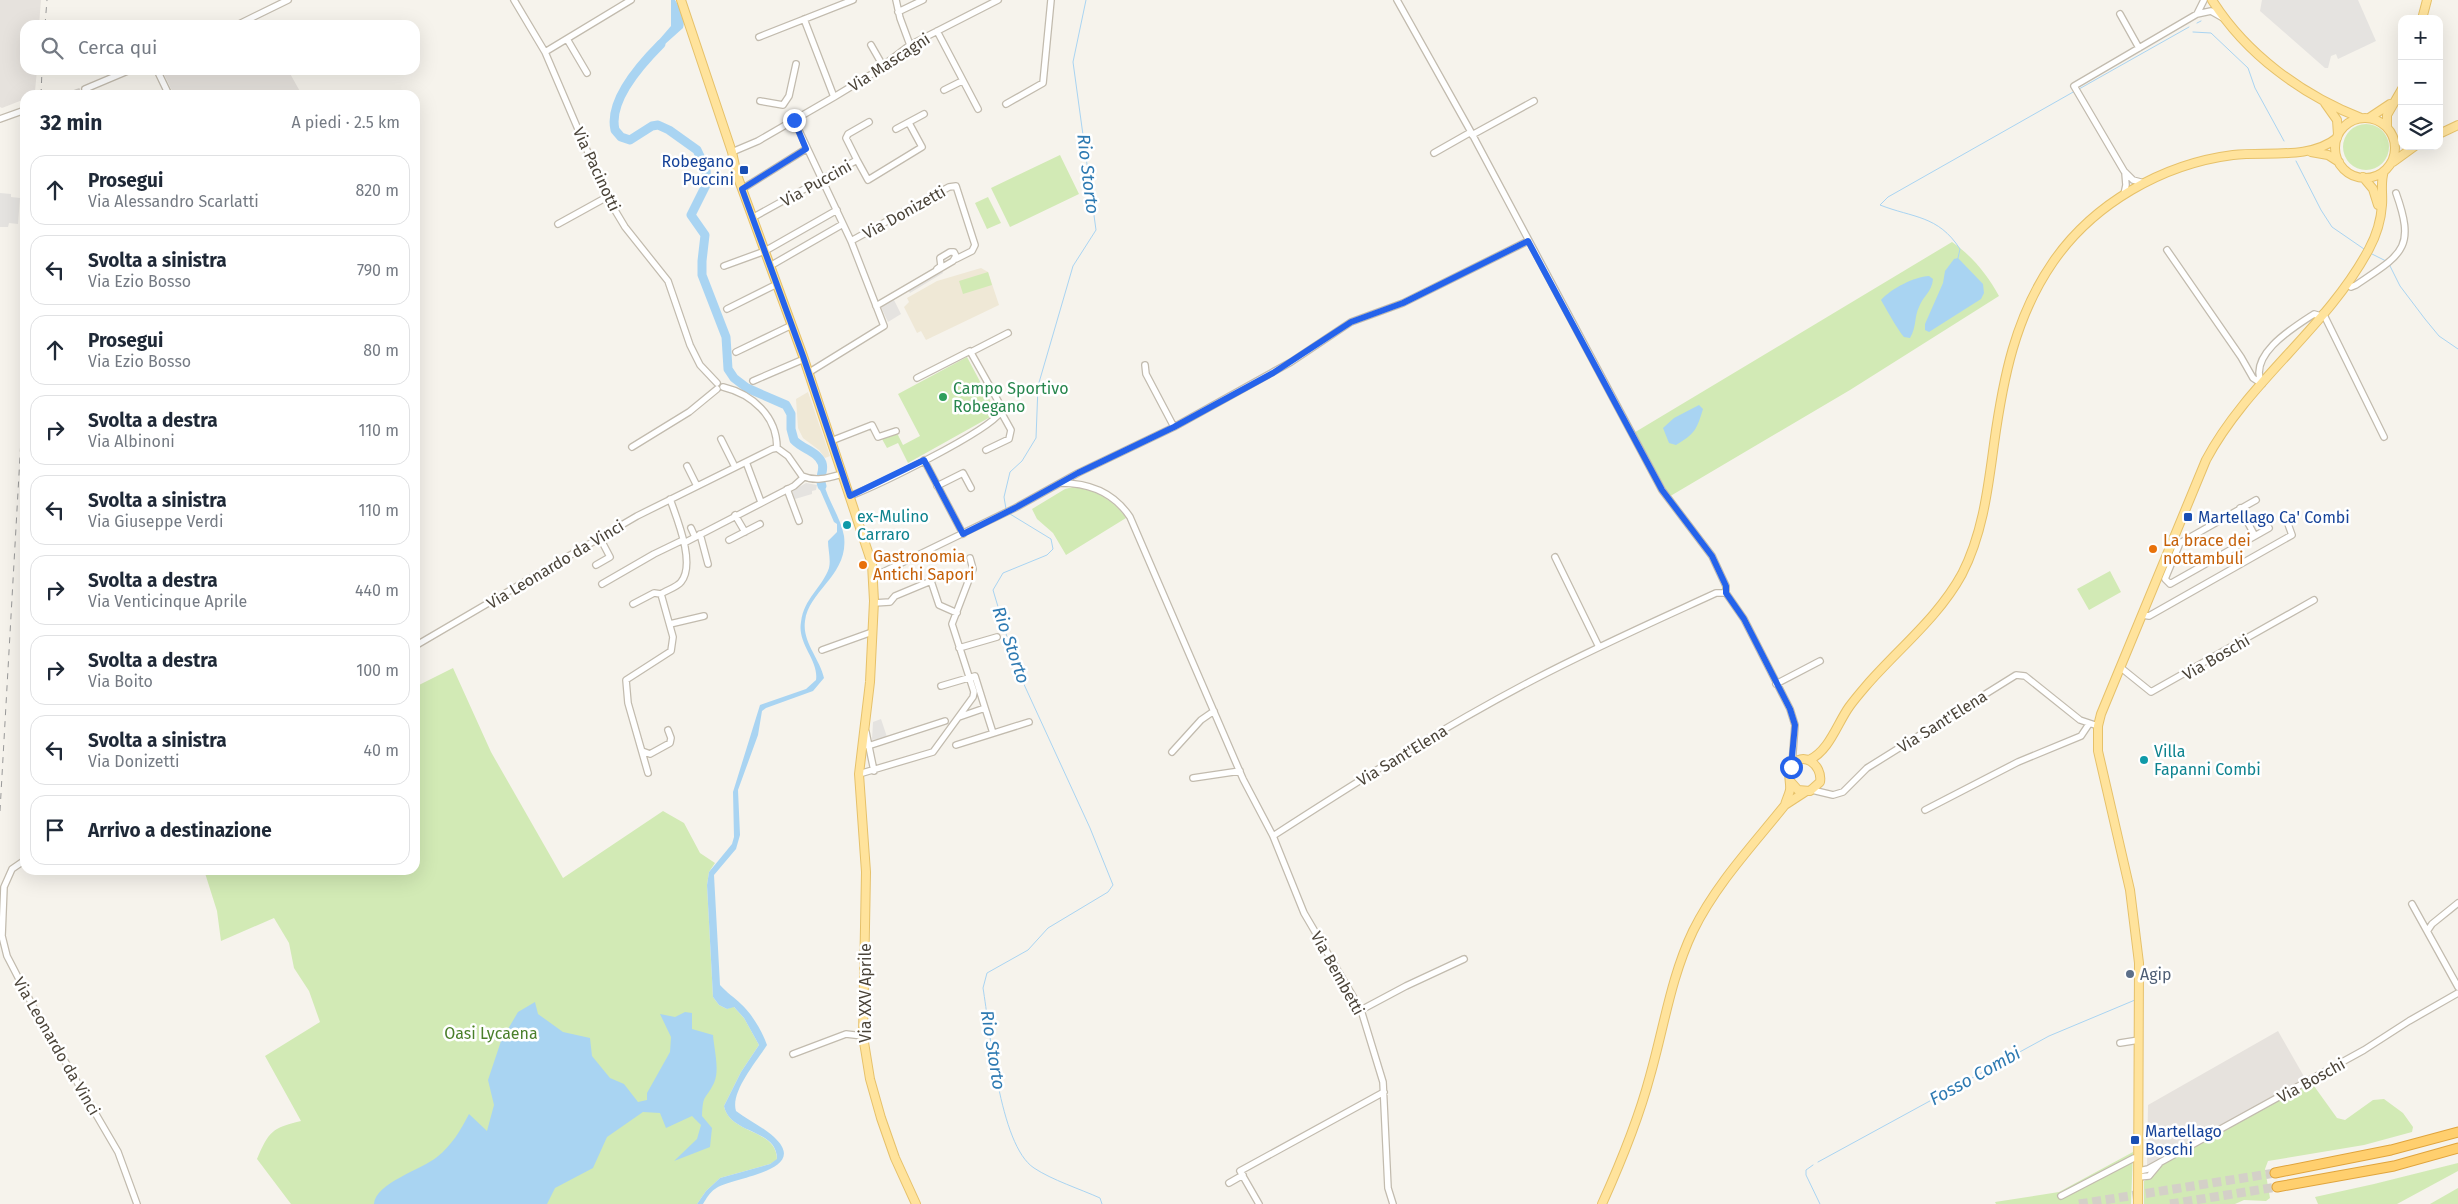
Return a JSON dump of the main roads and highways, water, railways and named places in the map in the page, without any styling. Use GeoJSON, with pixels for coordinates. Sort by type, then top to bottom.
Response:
{"type":"FeatureCollection","features":[{"type":"Feature","properties":{"kind":"highway"},"geometry":{"type":"LineString","coordinates":[[2275,1173],[2391,1150],[2458,1132]]}},
{"type":"Feature","properties":{"kind":"highway"},"geometry":{"type":"LineString","coordinates":[[2277,1187],[2386,1167],[2458,1148]]}},
{"type":"Feature","properties":{"kind":"main road","name":"Via XXV Aprile"},"geometry":{"type":"LineString","coordinates":[[682,0],[732,152],[742,189],[804,359],[869,551],[874,574],[870,682],[859,774],[866,856],[863,1036],[870,1079],[881,1118],[895,1158],[916,1204]]}},
{"type":"Feature","properties":{"kind":"main road"},"geometry":{"type":"LineString","coordinates":[[2212,0],[2227,20],[2271,65],[2324,102],[2365,118],[2379,121],[2387,127],[2393,136],[2395,150],[2391,163]]}},
{"type":"Feature","properties":{"kind":"main road"},"geometry":{"type":"LineString","coordinates":[[2423,15],[2427,0]]}},
{"type":"Feature","properties":{"kind":"main road"},"geometry":{"type":"LineString","coordinates":[[2387,127],[2387,115],[2398,95]]}},
{"type":"Feature","properties":{"kind":"main road"},"geometry":{"type":"LineString","coordinates":[[2306,151],[2327,145],[2338,136],[2344,127],[2365,118],[2394,101]]}},
{"type":"Feature","properties":{"kind":"main road"},"geometry":{"type":"LineString","coordinates":[[2324,102],[2338,120],[2336,149],[2339,162]]}},
{"type":"Feature","properties":{"kind":"main road"},"geometry":{"type":"LineString","coordinates":[[2443,132],[2458,126]]}},
{"type":"Feature","properties":{"kind":"main road"},"geometry":{"type":"LineString","coordinates":[[2393,136],[2398,138]]}},
{"type":"Feature","properties":{"kind":"main road"},"geometry":{"type":"LineString","coordinates":[[1602,1204],[1630,1141],[1641,1109],[1679,965],[1694,930],[1716,892],[1784,805],[1789,793],[1789,772],[1792,765],[1817,755],[1828,742],[1848,708],[1875,676],[1923,627],[1962,574],[1985,510],[2004,381],[2024,314],[2036,288],[2068,244],[2094,217],[2124,194],[2171,171],[2211,159],[2241,154],[2306,151],[2328,155],[2349,172],[2362,177],[2377,175],[2384,171],[2391,163],[2409,150]]}},
{"type":"Feature","properties":{"kind":"main road"},"geometry":{"type":"LineString","coordinates":[[2138,1204],[2139,963],[2136,922],[2099,754],[2098,726],[2120,667],[2176,542],[2214,446],[2232,419],[2347,284],[2370,248],[2380,216],[2381,183],[2384,171]]}},
{"type":"Feature","properties":{"kind":"main road"},"geometry":{"type":"LineString","coordinates":[[2362,177],[2374,192],[2380,216]]}},
{"type":"Feature","properties":{"kind":"main road"},"geometry":{"type":"LineString","coordinates":[[1784,805],[1820,782],[1819,769],[1828,742]]}},
{"type":"Feature","properties":{"kind":"main road"},"geometry":{"type":"LineString","coordinates":[[1806,760],[1819,769]]}},
{"type":"Feature","properties":{"kind":"main road"},"geometry":{"type":"LineString","coordinates":[[1790,781],[1796,789],[1808,791]]}},
{"type":"Feature","properties":{"kind":"water"},"geometry":{"type":"Polygon","coordinates":[[[671,0],[675,0],[681,10],[684,21],[683,28],[655,53],[652,48],[671,26],[671,0]]]}},
{"type":"Feature","properties":{"kind":"water"},"geometry":{"type":"Polygon","coordinates":[[[1958,258],[1983,284],[1984,293],[1981,299],[1929,332],[1925,330],[1925,324],[1943,283],[1945,271],[1954,259],[1958,258]]]}},
{"type":"Feature","properties":{"kind":"water"},"geometry":{"type":"Polygon","coordinates":[[[1929,276],[1933,279],[1932,283],[1917,311],[1912,334],[1910,338],[1904,337],[1881,300],[1891,291],[1904,284],[1917,278],[1929,276]]]}},
{"type":"Feature","properties":{"kind":"water"},"geometry":{"type":"Polygon","coordinates":[[[1699,405],[1703,409],[1694,430],[1687,438],[1676,445],[1669,443],[1663,428],[1674,418],[1699,405]]]}},
{"type":"Feature","properties":{"kind":"water"},"geometry":{"type":"Polygon","coordinates":[[[823,481],[844,536],[844,550],[841,561],[835,572],[813,600],[805,621],[806,636],[824,678],[813,691],[762,711],[758,735],[738,790],[740,835],[736,849],[714,875],[720,985],[749,1013],[767,1045],[741,1086],[735,1103],[736,1111],[774,1137],[783,1149],[783,1158],[776,1166],[764,1172],[715,1189],[703,1204],[697,1204],[706,1191],[720,1178],[770,1164],[777,1159],[775,1149],[770,1142],[735,1122],[728,1115],[724,1106],[741,1072],[759,1045],[744,1018],[734,1007],[727,1009],[719,1005],[713,997],[707,885],[709,872],[732,844],[734,837],[733,792],[760,705],[806,689],[816,680],[814,666],[802,638],[801,622],[809,600],[829,568],[828,541],[837,532],[837,524],[834,522],[817,483],[823,481]]]}},
{"type":"Feature","properties":{"kind":"water"},"geometry":{"type":"Polygon","coordinates":[[[535,1002],[538,1014],[563,1032],[590,1038],[592,1056],[610,1078],[624,1084],[638,1102],[647,1100],[647,1093],[670,1052],[671,1037],[660,1014],[675,1017],[685,1012],[692,1013],[692,1029],[713,1035],[717,1072],[714,1083],[704,1100],[702,1109],[702,1116],[712,1128],[710,1147],[674,1161],[697,1139],[701,1125],[692,1116],[666,1128],[660,1113],[643,1112],[607,1137],[593,1168],[555,1188],[547,1204],[374,1204],[376,1196],[382,1189],[430,1162],[447,1148],[469,1114],[487,1131],[494,1105],[488,1080],[501,1041],[518,1012],[535,1002]]]}},
{"type":"Feature","properties":{"kind":"waterway","name":"Rio Storto"},"geometry":{"type":"LineString","coordinates":[[1006,509],[1004,497],[1010,472],[1022,461],[1036,438],[1038,386],[1073,266],[1096,230],[1073,62],[1086,0]]}},
{"type":"Feature","properties":{"kind":"waterway"},"geometry":{"type":"LineString","coordinates":[[2197,23],[2201,21]]}},
{"type":"Feature","properties":{"kind":"waterway"},"geometry":{"type":"LineString","coordinates":[[2079,89],[2189,27]]}},
{"type":"Feature","properties":{"kind":"waterway"},"geometry":{"type":"LineString","coordinates":[[2193,32],[2211,33],[2248,68],[2255,88],[2284,141]]}},
{"type":"Feature","properties":{"kind":"waterway"},"geometry":{"type":"LineString","coordinates":[[661,44],[636,72],[621,95],[614,118],[615,130],[621,137],[630,140],[652,126],[658,125],[669,130],[697,150],[706,169],[707,183],[691,215],[705,235],[702,275],[726,337],[728,369],[734,378],[747,388],[786,405],[791,414],[791,429],[794,440],[817,456],[822,463],[822,486]]}},
{"type":"Feature","properties":{"kind":"waterway"},"geometry":{"type":"LineString","coordinates":[[1958,258],[1960,249],[1943,230],[1924,219],[1880,205],[1888,197],[2075,91]]}},
{"type":"Feature","properties":{"kind":"waterway"},"geometry":{"type":"LineString","coordinates":[[2296,161],[2321,210],[2332,227],[2364,249]]}},
{"type":"Feature","properties":{"kind":"waterway"},"geometry":{"type":"LineString","coordinates":[[2370,253],[2386,261]]}},
{"type":"Feature","properties":{"kind":"waterway"},"geometry":{"type":"LineString","coordinates":[[2389,264],[2400,286],[2425,319],[2439,336],[2458,349]]}},
{"type":"Feature","properties":{"kind":"waterway","name":"Rio Storto"},"geometry":{"type":"LineString","coordinates":[[1010,514],[1051,539],[1053,549],[1047,555],[1003,573],[993,590],[1016,667],[1090,828],[1113,885],[1108,892],[1048,928],[1028,950],[987,973],[983,988],[993,1057],[1004,1112],[1012,1136],[1022,1155],[1034,1168],[1100,1198],[1102,1204]]}},
{"type":"Feature","properties":{"kind":"waterway","name":"Fosso Combi"},"geometry":{"type":"LineString","coordinates":[[1818,1162],[2049,1036],[2135,1000]]}},
{"type":"Feature","properties":{"kind":"waterway","name":"Fosso Combi"},"geometry":{"type":"LineString","coordinates":[[1813,1165],[1806,1170],[1806,1175],[1820,1204]]}},
{"type":"Feature","properties":{"kind":"tunnel"},"geometry":{"type":"LineString","coordinates":[[2079,1204],[2275,1173]]}},
{"type":"Feature","properties":{"kind":"tunnel"},"geometry":{"type":"LineString","coordinates":[[2170,1204],[2277,1187]]}},
{"type":"Feature","properties":{"kind":"railway"},"geometry":{"type":"LineString","coordinates":[[45,20],[47,0]]}},
{"type":"Feature","properties":{"kind":"railway"},"geometry":{"type":"LineString","coordinates":[[41,90],[42,75]]}},
{"type":"Feature","properties":{"kind":"railway"},"geometry":{"type":"LineString","coordinates":[[0,811],[20,457]]}},
{"type":"Feature","properties":{"kind":"place","name":"Robegano Puccini"},"geometry":{"type":"Point","coordinates":[744,170]}},
{"type":"Feature","properties":{"kind":"place","name":"Campo Sportivo Robegano"},"geometry":{"type":"Point","coordinates":[943,397]}},
{"type":"Feature","properties":{"kind":"place","name":"Martellago Ca' Combi"},"geometry":{"type":"Point","coordinates":[2188,517]}},
{"type":"Feature","properties":{"kind":"place","name":"ex-Mulino Carraro"},"geometry":{"type":"Point","coordinates":[847,525]}},
{"type":"Feature","properties":{"kind":"place","name":"La brace dei nottambuli"},"geometry":{"type":"Point","coordinates":[2153,549]}},
{"type":"Feature","properties":{"kind":"place","name":"Gastronomia Antichi Sapori"},"geometry":{"type":"Point","coordinates":[863,565]}},
{"type":"Feature","properties":{"kind":"place","name":"Villa Fapanni Combi"},"geometry":{"type":"Point","coordinates":[2144,760]}},
{"type":"Feature","properties":{"kind":"place","name":"Agip"},"geometry":{"type":"Point","coordinates":[2130,974]}},
{"type":"Feature","properties":{"kind":"place","name":"Martellago Boschi"},"geometry":{"type":"Point","coordinates":[2135,1140]}},
{"type":"Feature","properties":{"kind":"park label","name":"Oasi Lycaena"},"geometry":{"type":"Point","coordinates":[491,1033]}}]}
